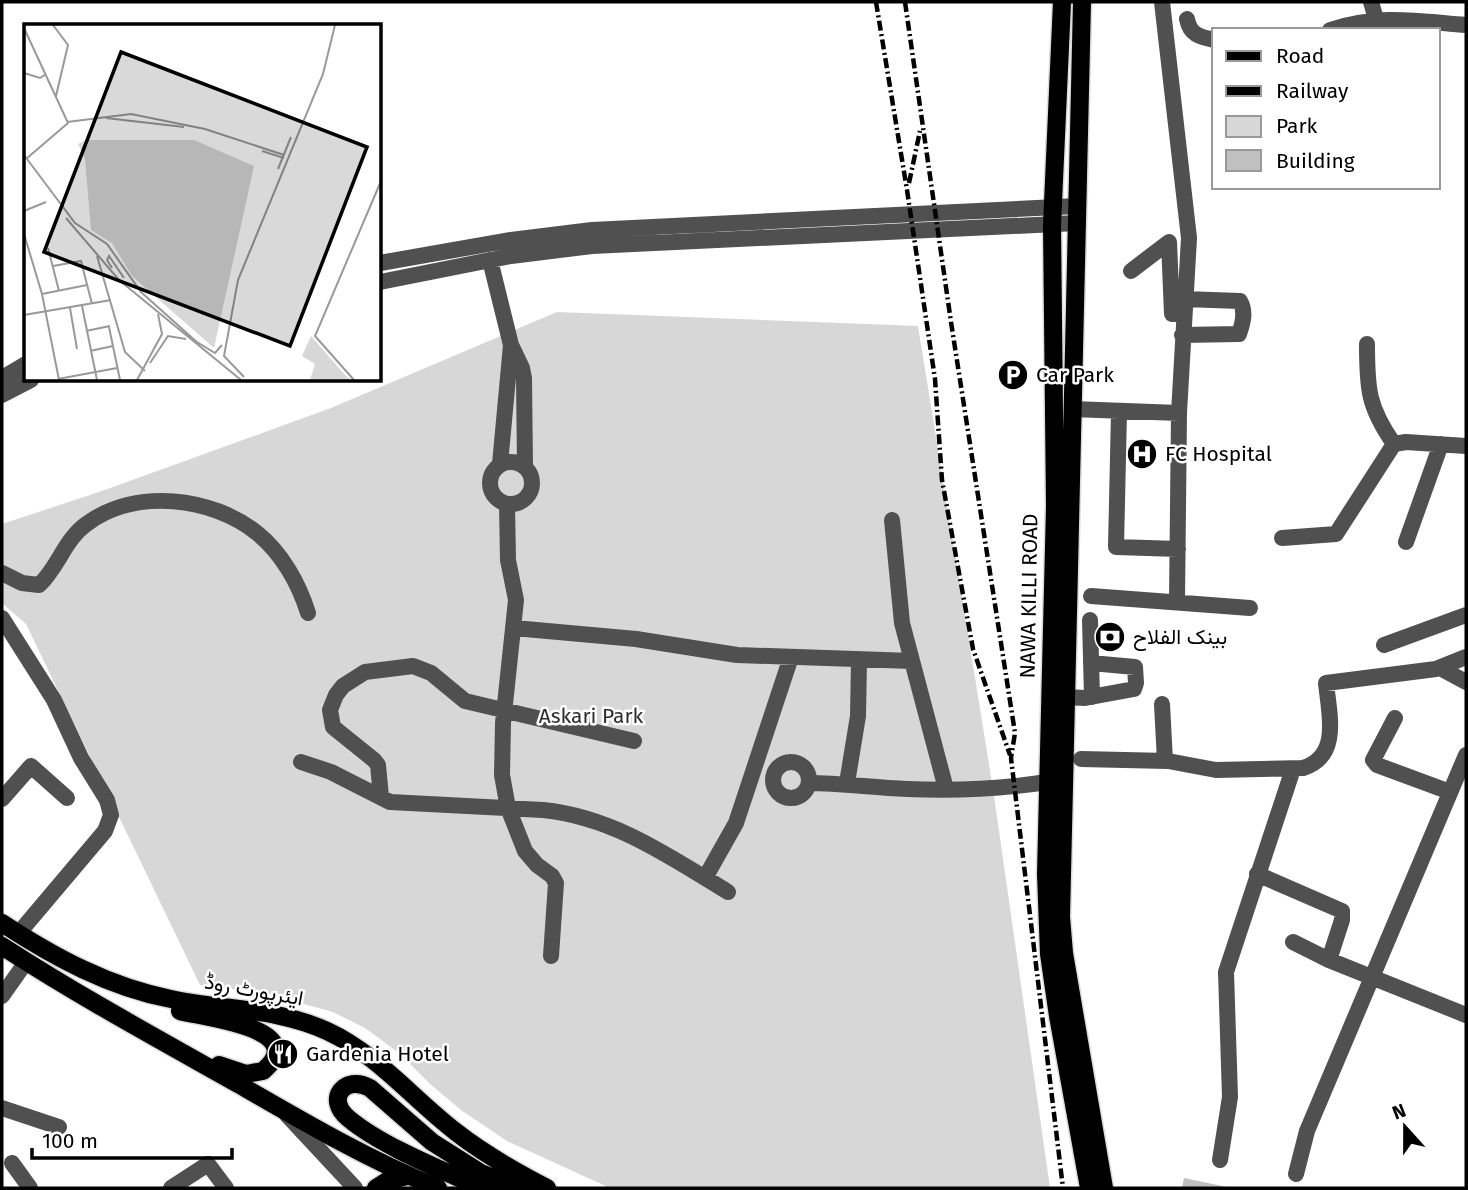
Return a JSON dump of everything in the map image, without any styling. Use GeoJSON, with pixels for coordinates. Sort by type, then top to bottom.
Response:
{"type":"FeatureCollection","features":[{"type":"Feature","properties":{"kind":"main road","name":"NAWA KILLI ROAD"},"geometry":{"type":"LineString","coordinates":[[1062,2],[1052,216],[1055,506],[1046,874],[1049,954],[1089,1188]]}},
{"type":"Feature","properties":{"kind":"main road","name":"NAWA KILLI ROAD"},"geometry":{"type":"LineString","coordinates":[[1082,2],[1065,696],[1062,934],[1104,1188]]}},
{"type":"Feature","properties":{"kind":"main road","name":"ایئرپورٹ روڈ"},"geometry":{"type":"LineString","coordinates":[[2,923],[36,946],[102,979],[171,999],[266,1012],[328,1031],[366,1054],[456,1132],[520,1174],[547,1188]]}},
{"type":"Feature","properties":{"kind":"main road"},"geometry":{"type":"LineString","coordinates":[[2,946],[88,1000],[183,1054],[407,1175],[438,1188]]}},
{"type":"Feature","properties":{"kind":"main road"},"geometry":{"type":"LineString","coordinates":[[147,993],[163,1006],[255,1029],[271,1039],[275,1052],[270,1065],[255,1073],[231,1070],[196,1055],[183,1054]]}},
{"type":"Feature","properties":{"kind":"main road"},"geometry":{"type":"LineString","coordinates":[[482,1188],[355,1124],[339,1107],[341,1091],[353,1083],[365,1084],[380,1094],[432,1142],[481,1173],[518,1188]]}},
{"type":"Feature","properties":{"kind":"main road"},"geometry":{"type":"LineString","coordinates":[[376,1188],[387,1181],[407,1175]]}},
{"type":"Feature","properties":{"kind":"street"},"geometry":{"type":"LineString","coordinates":[[1163,2],[1189,238],[1179,413],[1177,601]]}},
{"type":"Feature","properties":{"kind":"street"},"geometry":{"type":"LineString","coordinates":[[1371,2],[1376,19]]}},
{"type":"Feature","properties":{"kind":"street"},"geometry":{"type":"LineString","coordinates":[[1187,19],[1189,29],[1196,36],[1212,40]]}},
{"type":"Feature","properties":{"kind":"street"},"geometry":{"type":"LineString","coordinates":[[1338,28],[1376,19],[1466,25]]}},
{"type":"Feature","properties":{"kind":"street"},"geometry":{"type":"LineString","coordinates":[[382,282],[490,260],[592,246],[1077,214]]}},
{"type":"Feature","properties":{"kind":"street"},"geometry":{"type":"LineString","coordinates":[[382,263],[511,240],[592,230],[1052,216]]}},
{"type":"Feature","properties":{"kind":"street"},"geometry":{"type":"LineString","coordinates":[[1131,271],[1170,242],[1172,314],[1184,306],[1240,301],[1243,306],[1243,324],[1239,334],[1182,335]]}},
{"type":"Feature","properties":{"kind":"street"},"geometry":{"type":"LineString","coordinates":[[490,260],[511,345],[524,379],[525,467]]}},
{"type":"Feature","properties":{"kind":"street"},"geometry":{"type":"LineString","coordinates":[[1367,344],[1371,406],[1394,444]]}},
{"type":"Feature","properties":{"kind":"street"},"geometry":{"type":"LineString","coordinates":[[500,464],[511,345]]}},
{"type":"Feature","properties":{"kind":"street"},"geometry":{"type":"LineString","coordinates":[[2,377],[24,366]]}},
{"type":"Feature","properties":{"kind":"street"},"geometry":{"type":"LineString","coordinates":[[2,395],[27,382]]}},
{"type":"Feature","properties":{"kind":"street"},"geometry":{"type":"LineString","coordinates":[[1072,409],[1179,413]]}},
{"type":"Feature","properties":{"kind":"street"},"geometry":{"type":"LineString","coordinates":[[1119,412],[1116,547],[1178,549]]}},
{"type":"Feature","properties":{"kind":"street"},"geometry":{"type":"LineString","coordinates":[[1282,538],[1336,534],[1394,444],[1406,442],[1466,446]]}},
{"type":"Feature","properties":{"kind":"street"},"geometry":{"type":"LineString","coordinates":[[1406,542],[1441,444]]}},
{"type":"Feature","properties":{"kind":"street"},"geometry":{"type":"LineString","coordinates":[[510,461],[519,463],[532,477],[532,486],[521,502],[507,504],[494,497],[489,479],[500,464],[510,461]]}},
{"type":"Feature","properties":{"kind":"street"},"geometry":{"type":"LineString","coordinates":[[2,573],[22,583],[39,585],[87,523],[125,505],[172,499],[240,521],[260,535],[292,575],[308,613]]}},
{"type":"Feature","properties":{"kind":"street"},"geometry":{"type":"LineString","coordinates":[[507,504],[508,560],[516,600],[501,761],[508,808],[526,851],[556,883],[551,956]]}},
{"type":"Feature","properties":{"kind":"street"},"geometry":{"type":"LineString","coordinates":[[892,520],[897,590],[912,661],[946,789]]}},
{"type":"Feature","properties":{"kind":"street"},"geometry":{"type":"LineString","coordinates":[[1091,596],[1250,608]]}},
{"type":"Feature","properties":{"kind":"street"},"geometry":{"type":"LineString","coordinates":[[1384,645],[1466,615]]}},
{"type":"Feature","properties":{"kind":"street"},"geometry":{"type":"LineString","coordinates":[[2,618],[54,701],[81,758],[107,800],[111,815],[105,831],[18,934]]}},
{"type":"Feature","properties":{"kind":"street"},"geometry":{"type":"LineString","coordinates":[[1090,620],[1092,697]]}},
{"type":"Feature","properties":{"kind":"street"},"geometry":{"type":"LineString","coordinates":[[514,628],[636,639],[737,655],[912,661]]}},
{"type":"Feature","properties":{"kind":"street"},"geometry":{"type":"LineString","coordinates":[[705,877],[736,823],[791,657]]}},
{"type":"Feature","properties":{"kind":"street"},"geometry":{"type":"LineString","coordinates":[[1081,759],[1165,761],[1216,770],[1293,769],[1316,764],[1324,756],[1329,740],[1326,683],[1440,668],[1466,657]]}},
{"type":"Feature","properties":{"kind":"street"},"geometry":{"type":"LineString","coordinates":[[847,783],[858,716],[859,660]]}},
{"type":"Feature","properties":{"kind":"street"},"geometry":{"type":"LineString","coordinates":[[1065,696],[1092,697],[1134,689],[1135,667],[1091,663]]}},
{"type":"Feature","properties":{"kind":"street"},"geometry":{"type":"LineString","coordinates":[[381,797],[378,765],[338,733],[331,724],[330,710],[335,695],[343,686],[365,672],[413,666],[431,673],[465,701],[482,707],[505,709],[634,741]]}},
{"type":"Feature","properties":{"kind":"street"},"geometry":{"type":"LineString","coordinates":[[1440,668],[1466,682]]}},
{"type":"Feature","properties":{"kind":"street"},"geometry":{"type":"LineString","coordinates":[[1162,704],[1165,761]]}},
{"type":"Feature","properties":{"kind":"street"},"geometry":{"type":"LineString","coordinates":[[1395,718],[1373,760],[1377,765],[1450,792]]}},
{"type":"Feature","properties":{"kind":"street"},"geometry":{"type":"LineString","coordinates":[[1296,1174],[1307,1131],[1466,755]]}},
{"type":"Feature","properties":{"kind":"street"},"geometry":{"type":"LineString","coordinates":[[301,762],[331,772],[381,797],[400,803],[566,812],[599,822],[641,839],[728,892]]}},
{"type":"Feature","properties":{"kind":"street"},"geometry":{"type":"LineString","coordinates":[[2,799],[31,766],[67,798]]}},
{"type":"Feature","properties":{"kind":"street"},"geometry":{"type":"LineString","coordinates":[[1220,1160],[1230,1097],[1226,972],[1293,769]]}},
{"type":"Feature","properties":{"kind":"street"},"geometry":{"type":"LineString","coordinates":[[809,783],[847,783],[906,789],[993,789],[1047,782]]}},
{"type":"Feature","properties":{"kind":"street"},"geometry":{"type":"LineString","coordinates":[[1257,874],[1342,911],[1342,920],[1329,960]]}},
{"type":"Feature","properties":{"kind":"street"},"geometry":{"type":"LineString","coordinates":[[1293,942],[1329,960],[1466,1015]]}},
{"type":"Feature","properties":{"kind":"street"},"geometry":{"type":"LineString","coordinates":[[2,996],[26,962]]}},
{"type":"Feature","properties":{"kind":"street"},"geometry":{"type":"LineString","coordinates":[[2,1108],[59,1127]]}},
{"type":"Feature","properties":{"kind":"street"},"geometry":{"type":"LineString","coordinates":[[281,1108],[355,1188]]}},
{"type":"Feature","properties":{"kind":"street"},"geometry":{"type":"LineString","coordinates":[[12,1163],[30,1188]]}},
{"type":"Feature","properties":{"kind":"street"},"geometry":{"type":"LineString","coordinates":[[171,1188],[208,1164],[226,1188]]}},
{"type":"Feature","properties":{"kind":"green space","name":"Askari Park"},"geometry":{"type":"Polygon","coordinates":[[[557,312],[918,326],[993,789],[1050,1188],[610,1188],[507,1141],[461,1110],[399,1053],[365,1028],[333,1012],[264,993],[200,985],[26,624],[2,603],[2,524],[331,408],[557,312]]]}},
{"type":"Feature","properties":{"kind":"building"},"geometry":{"type":"Polygon","coordinates":[[[1184,1178],[1227,1187],[1227,1188],[1182,1188],[1184,1178]]]}},
{"type":"Feature","properties":{"kind":"railway"},"geometry":{"type":"LineString","coordinates":[[876,2],[935,379],[942,480],[973,649],[1010,755]]}},
{"type":"Feature","properties":{"kind":"railway"},"geometry":{"type":"LineString","coordinates":[[905,2],[951,322],[1015,733],[1011,758],[1063,1188]]}},
{"type":"Feature","properties":{"kind":"railway"},"geometry":{"type":"LineString","coordinates":[[909,183],[920,131]]}},
{"type":"Feature","properties":{"kind":"place","name":"Car Park"},"geometry":{"type":"Point","coordinates":[1013,375]}},
{"type":"Feature","properties":{"kind":"place","name":"FC Hospital"},"geometry":{"type":"Point","coordinates":[1142,454]}},
{"type":"Feature","properties":{"kind":"place","name":"بینک الفلاح"},"geometry":{"type":"Point","coordinates":[1110,637]}},
{"type":"Feature","properties":{"kind":"place","name":"Gardenia Hotel"},"geometry":{"type":"Point","coordinates":[283,1054]}}]}
